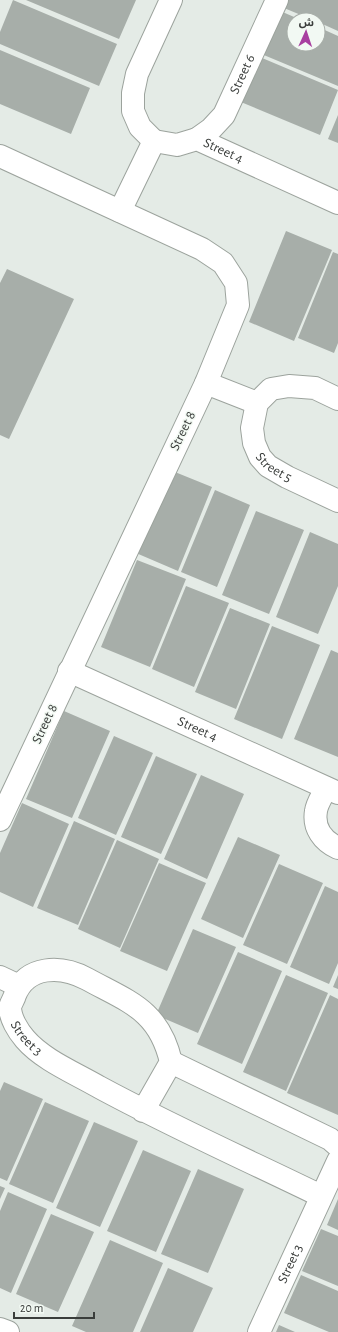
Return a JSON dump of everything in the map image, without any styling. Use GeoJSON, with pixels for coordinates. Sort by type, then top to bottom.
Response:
{"type":"FeatureCollection","features":[{"type":"Feature","properties":{"kind":"street"},"geometry":{"type":"LineString","coordinates":[[120,211],[154,141],[140,127],[133,111],[132,93],[137,74],[171,0]]}},
{"type":"Feature","properties":{"kind":"street","name":"Street 6"},"geometry":{"type":"LineString","coordinates":[[197,140],[211,129],[224,115],[276,0]]}},
{"type":"Feature","properties":{"kind":"street","name":"Street 4"},"geometry":{"type":"LineString","coordinates":[[154,141],[177,145],[197,140],[338,203]]}},
{"type":"Feature","properties":{"kind":"street","name":"Street 8"},"geometry":{"type":"LineString","coordinates":[[0,156],[202,249],[222,263],[236,283],[238,305],[206,383],[0,820]]}},
{"type":"Feature","properties":{"kind":"street"},"geometry":{"type":"LineString","coordinates":[[206,383],[257,403],[271,389],[289,386],[315,388],[338,399]]}},
{"type":"Feature","properties":{"kind":"street","name":"Street 5"},"geometry":{"type":"LineString","coordinates":[[257,403],[252,428],[254,443],[260,457],[268,466],[287,477],[338,501]]}},
{"type":"Feature","properties":{"kind":"street","name":"Street 4"},"geometry":{"type":"LineString","coordinates":[[69,671],[332,791],[316,811],[316,825],[322,837],[338,848]]}},
{"type":"Feature","properties":{"kind":"street","name":"Street 3"},"geometry":{"type":"LineString","coordinates":[[171,1062],[165,1040],[145,1012],[81,975],[59,969],[48,970],[37,973],[28,978],[9,981],[10,1006],[14,1022],[25,1039],[38,1051],[59,1065],[143,1111],[322,1196]]}},
{"type":"Feature","properties":{"kind":"street"},"geometry":{"type":"LineString","coordinates":[[143,1111],[171,1062],[330,1139],[338,1146]]}},
{"type":"Feature","properties":{"kind":"street","name":"Street 3"},"geometry":{"type":"LineString","coordinates":[[259,1332],[338,1161]]}},
{"type":"Feature","properties":{"kind":"street"},"geometry":{"type":"LineString","coordinates":[[0,1329],[8,1332]]}},
{"type":"Feature","properties":{"kind":"building"},"geometry":{"type":"Polygon","coordinates":[[[13,0],[117,44],[99,86],[0,44],[0,32],[13,0]]]}},
{"type":"Feature","properties":{"kind":"building"},"geometry":{"type":"Polygon","coordinates":[[[26,0],[136,0],[119,39],[26,0]]]}},
{"type":"Feature","properties":{"kind":"building"},"geometry":{"type":"Polygon","coordinates":[[[288,0],[338,0],[338,31],[326,26],[326,12],[294,12],[284,8],[288,0]]]}},
{"type":"Feature","properties":{"kind":"building"},"geometry":{"type":"Polygon","coordinates":[[[278,10],[286,13],[286,52],[326,52],[326,31],[338,36],[338,86],[259,53],[278,10]]]}},
{"type":"Feature","properties":{"kind":"building"},"geometry":{"type":"Polygon","coordinates":[[[0,50],[90,88],[71,134],[0,104],[0,50]]]}},
{"type":"Feature","properties":{"kind":"building"},"geometry":{"type":"Polygon","coordinates":[[[255,55],[338,90],[320,135],[236,100],[255,55]]]}},
{"type":"Feature","properties":{"kind":"building"},"geometry":{"type":"Polygon","coordinates":[[[338,115],[338,143],[328,139],[338,115]]]}},
{"type":"Feature","properties":{"kind":"building"},"geometry":{"type":"Polygon","coordinates":[[[286,231],[332,250],[294,341],[249,322],[286,231]]]}},
{"type":"Feature","properties":{"kind":"building"},"geometry":{"type":"Polygon","coordinates":[[[333,252],[338,254],[338,343],[334,353],[298,338],[333,252]]]}},
{"type":"Feature","properties":{"kind":"building"},"geometry":{"type":"Polygon","coordinates":[[[7,269],[74,299],[9,439],[0,435],[0,283],[7,269]]]}},
{"type":"Feature","properties":{"kind":"building"},"geometry":{"type":"Polygon","coordinates":[[[170,470],[212,487],[178,571],[136,553],[170,470]]]}},
{"type":"Feature","properties":{"kind":"building"},"geometry":{"type":"Polygon","coordinates":[[[215,490],[250,505],[217,587],[181,572],[215,490]]]}},
{"type":"Feature","properties":{"kind":"building"},"geometry":{"type":"Polygon","coordinates":[[[256,511],[304,530],[269,614],[222,595],[256,511]]]}},
{"type":"Feature","properties":{"kind":"building"},"geometry":{"type":"Polygon","coordinates":[[[310,532],[338,544],[338,586],[318,634],[276,617],[310,532]]]}},
{"type":"Feature","properties":{"kind":"building"},"geometry":{"type":"Polygon","coordinates":[[[137,560],[186,579],[150,667],[101,647],[137,560]]]}},
{"type":"Feature","properties":{"kind":"building"},"geometry":{"type":"Polygon","coordinates":[[[186,586],[229,603],[194,687],[152,669],[186,586]]]}},
{"type":"Feature","properties":{"kind":"building"},"geometry":{"type":"Polygon","coordinates":[[[230,608],[270,624],[236,709],[195,692],[230,608]]]}},
{"type":"Feature","properties":{"kind":"building"},"geometry":{"type":"Polygon","coordinates":[[[272,626],[320,645],[282,739],[234,719],[272,626]]]}},
{"type":"Feature","properties":{"kind":"building"},"geometry":{"type":"Polygon","coordinates":[[[331,650],[338,653],[338,757],[294,739],[331,650]]]}},
{"type":"Feature","properties":{"kind":"building"},"geometry":{"type":"Polygon","coordinates":[[[64,711],[110,731],[72,818],[26,799],[64,711]]]}},
{"type":"Feature","properties":{"kind":"building"},"geometry":{"type":"Polygon","coordinates":[[[114,736],[153,753],[116,835],[78,818],[114,736]]]}},
{"type":"Feature","properties":{"kind":"building"},"geometry":{"type":"Polygon","coordinates":[[[156,756],[197,774],[161,854],[121,837],[156,756]]]}},
{"type":"Feature","properties":{"kind":"building"},"geometry":{"type":"Polygon","coordinates":[[[201,775],[244,794],[207,879],[164,859],[201,775]]]}},
{"type":"Feature","properties":{"kind":"building"},"geometry":{"type":"Polygon","coordinates":[[[22,803],[69,824],[33,907],[0,892],[0,853],[22,803]]]}},
{"type":"Feature","properties":{"kind":"building"},"geometry":{"type":"Polygon","coordinates":[[[74,821],[115,839],[78,925],[37,908],[74,821]]]}},
{"type":"Feature","properties":{"kind":"building"},"geometry":{"type":"Polygon","coordinates":[[[238,837],[280,855],[243,938],[201,919],[238,837]]]}},
{"type":"Feature","properties":{"kind":"building"},"geometry":{"type":"Polygon","coordinates":[[[117,840],[159,859],[120,948],[78,929],[117,840]]]}},
{"type":"Feature","properties":{"kind":"building"},"geometry":{"type":"Polygon","coordinates":[[[159,863],[206,883],[167,971],[120,951],[159,863]]]}},
{"type":"Feature","properties":{"kind":"building"},"geometry":{"type":"Polygon","coordinates":[[[279,864],[323,883],[287,964],[243,945],[279,864]]]}},
{"type":"Feature","properties":{"kind":"building"},"geometry":{"type":"Polygon","coordinates":[[[325,886],[338,892],[338,963],[329,984],[290,967],[325,886]]]}},
{"type":"Feature","properties":{"kind":"building"},"geometry":{"type":"Polygon","coordinates":[[[193,929],[236,947],[198,1033],[156,1015],[193,929]]]}},
{"type":"Feature","properties":{"kind":"building"},"geometry":{"type":"Polygon","coordinates":[[[238,952],[282,971],[242,1064],[197,1044],[238,952]]]}},
{"type":"Feature","properties":{"kind":"building"},"geometry":{"type":"Polygon","coordinates":[[[286,975],[328,993],[286,1091],[243,1072],[286,975]]]}},
{"type":"Feature","properties":{"kind":"building"},"geometry":{"type":"Polygon","coordinates":[[[338,975],[338,989],[333,987],[338,975]]]}},
{"type":"Feature","properties":{"kind":"building"},"geometry":{"type":"Polygon","coordinates":[[[330,995],[338,999],[338,1115],[287,1093],[330,995]]]}},
{"type":"Feature","properties":{"kind":"building"},"geometry":{"type":"Polygon","coordinates":[[[4,1082],[43,1099],[7,1181],[0,1178],[0,1091],[4,1082]]]}},
{"type":"Feature","properties":{"kind":"building"},"geometry":{"type":"Polygon","coordinates":[[[45,1102],[89,1121],[53,1203],[9,1184],[45,1102]]]}},
{"type":"Feature","properties":{"kind":"building"},"geometry":{"type":"Polygon","coordinates":[[[94,1122],[138,1141],[100,1227],[56,1208],[94,1122]]]}},
{"type":"Feature","properties":{"kind":"building"},"geometry":{"type":"Polygon","coordinates":[[[143,1150],[191,1171],[156,1252],[107,1231],[143,1150]]]}},
{"type":"Feature","properties":{"kind":"building"},"geometry":{"type":"Polygon","coordinates":[[[198,1169],[244,1189],[208,1273],[161,1254],[198,1169]]]}},
{"type":"Feature","properties":{"kind":"building"},"geometry":{"type":"Polygon","coordinates":[[[0,1186],[5,1188],[0,1199],[0,1186]]]}},
{"type":"Feature","properties":{"kind":"building"},"geometry":{"type":"Polygon","coordinates":[[[8,1192],[47,1209],[11,1293],[0,1288],[0,1211],[8,1192]]]}},
{"type":"Feature","properties":{"kind":"building"},"geometry":{"type":"Polygon","coordinates":[[[338,1199],[338,1230],[327,1225],[338,1199]]]}},
{"type":"Feature","properties":{"kind":"building"},"geometry":{"type":"Polygon","coordinates":[[[51,1214],[94,1232],[58,1312],[16,1294],[51,1214]]]}},
{"type":"Feature","properties":{"kind":"building"},"geometry":{"type":"Polygon","coordinates":[[[321,1229],[338,1236],[338,1286],[302,1271],[321,1229]]]}},
{"type":"Feature","properties":{"kind":"building"},"geometry":{"type":"Polygon","coordinates":[[[110,1240],[163,1263],[133,1332],[86,1332],[72,1326],[110,1240]]]}},
{"type":"Feature","properties":{"kind":"building"},"geometry":{"type":"Polygon","coordinates":[[[168,1268],[213,1288],[193,1332],[140,1332],[168,1268]]]}},
{"type":"Feature","properties":{"kind":"building"},"geometry":{"type":"Polygon","coordinates":[[[301,1275],[338,1291],[338,1332],[329,1332],[284,1313],[301,1275]]]}},
{"type":"Feature","properties":{"kind":"building"},"geometry":{"type":"Polygon","coordinates":[[[279,1325],[295,1332],[276,1332],[279,1325]]]}}]}
